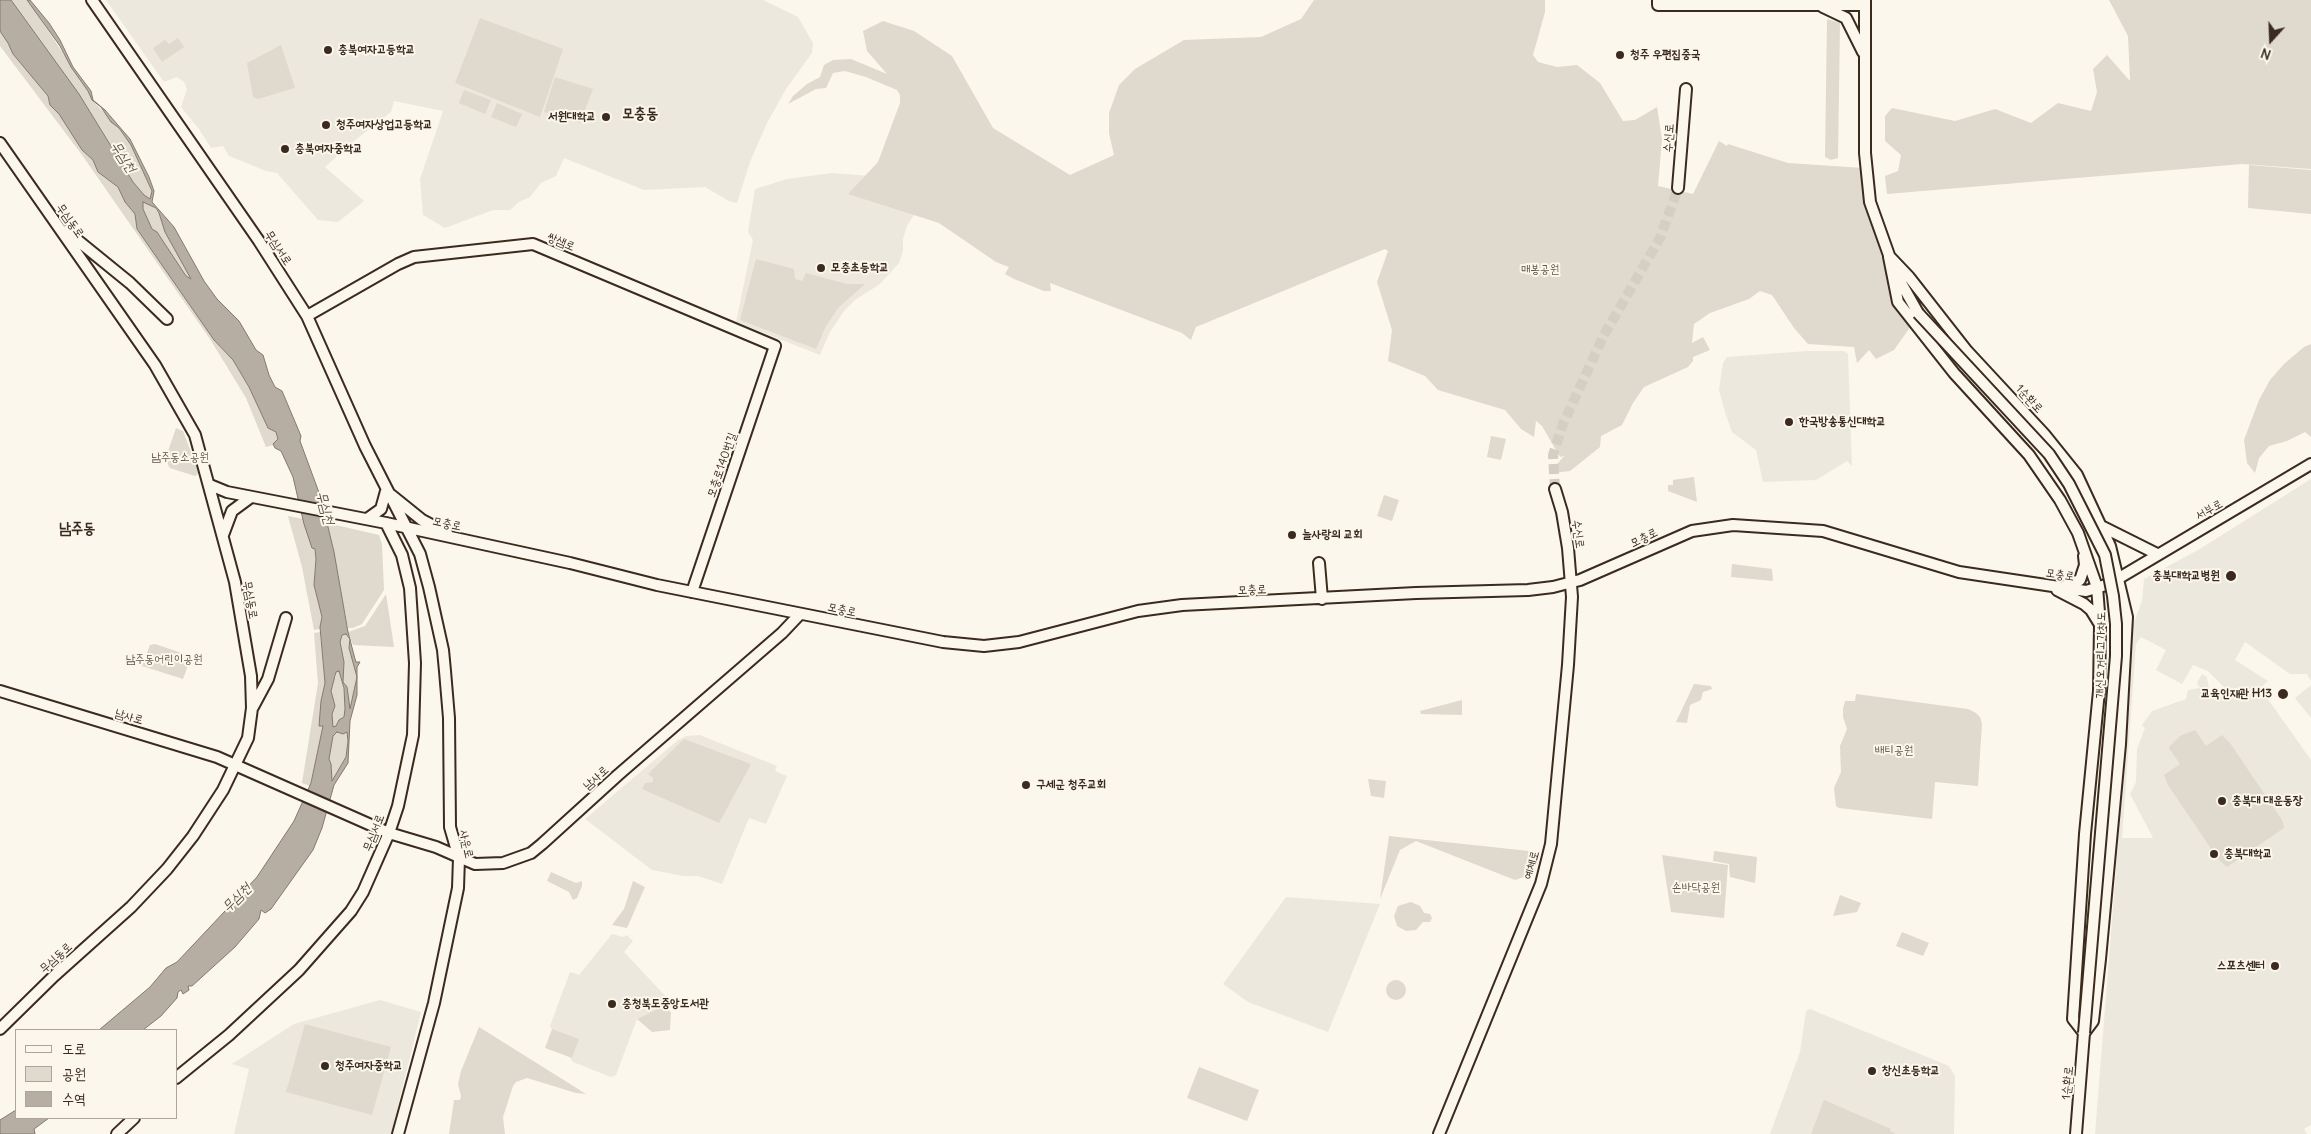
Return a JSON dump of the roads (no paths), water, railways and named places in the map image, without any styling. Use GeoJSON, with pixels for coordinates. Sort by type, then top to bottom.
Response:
{"type":"FeatureCollection","features":[{"type":"Feature","properties":{"kind":"street","name":"무심서로"},"geometry":{"type":"LineString","coordinates":[[92,0],[259,242],[307,316],[386,491],[408,529]]}},
{"type":"Feature","properties":{"kind":"street"},"geometry":{"type":"LineString","coordinates":[[1658,0],[1658,5],[1817,5],[1865,3]]}},
{"type":"Feature","properties":{"kind":"street"},"geometry":{"type":"LineString","coordinates":[[1817,5],[1830,0]]}},
{"type":"Feature","properties":{"kind":"street","name":"1순환로"},"geometry":{"type":"LineString","coordinates":[[1865,3],[1867,179],[1870,202],[1895,272],[1918,313]]}},
{"type":"Feature","properties":{"kind":"street"},"geometry":{"type":"LineString","coordinates":[[1817,5],[1846,18],[1865,55]]}},
{"type":"Feature","properties":{"kind":"street","name":"수신로"},"geometry":{"type":"LineString","coordinates":[[1678,188],[1686,89]]}},
{"type":"Feature","properties":{"kind":"street","name":"무심동로"},"geometry":{"type":"LineString","coordinates":[[0,143],[155,365],[182,409],[195,435],[235,582],[250,676],[252,708],[248,738],[223,790],[193,836],[167,869],[131,907],[54,976],[0,1029]]}},
{"type":"Feature","properties":{"kind":"street"},"geometry":{"type":"LineString","coordinates":[[55,222],[130,283],[166,319]]}},
{"type":"Feature","properties":{"kind":"street","name":"쌍샘로"},"geometry":{"type":"LineString","coordinates":[[307,316],[398,264],[414,257],[534,244],[775,346]]}},
{"type":"Feature","properties":{"kind":"street"},"geometry":{"type":"LineString","coordinates":[[1889,256],[1898,302],[1954,373],[2029,454],[2060,500],[2084,550],[2097,587],[2100,625],[2099,691],[2085,834],[2073,1019],[2084,1033]]}},
{"type":"Feature","properties":{"kind":"street","name":"1순환로"},"geometry":{"type":"LineString","coordinates":[[1889,256],[1909,277],[1968,351],[2044,434],[2078,475],[2110,546],[2127,617],[2120,744],[2093,1020],[2084,1033],[2076,1134]]}},
{"type":"Feature","properties":{"kind":"street","name":"개신오거리고가차도"},"geometry":{"type":"LineString","coordinates":[[1918,313],[2049,454],[2069,484],[2105,555],[2113,596],[2116,624],[2116,656],[2084,1033]]}},
{"type":"Feature","properties":{"kind":"street","name":"모충로140번길"},"geometry":{"type":"LineString","coordinates":[[692,592],[775,346]]}},
{"type":"Feature","properties":{"kind":"street","name":"서부로"},"geometry":{"type":"LineString","coordinates":[[2118,578],[2259,497],[2311,464]]}},
{"type":"Feature","properties":{"kind":"street","name":"모충로"},"geometry":{"type":"LineString","coordinates":[[210,485],[227,492],[384,522],[408,529],[692,592],[943,642],[984,646],[1027,640],[1138,611],[1163,607],[1416,593],[1528,590],[1570,584],[1692,531],[1733,525],[1823,531],[1959,572],[2042,585],[2086,591],[2118,578]]}},
{"type":"Feature","properties":{"kind":"street","name":"수신로"},"geometry":{"type":"LineString","coordinates":[[1555,489],[1562,512],[1568,548],[1570,584]]}},
{"type":"Feature","properties":{"kind":"street"},"geometry":{"type":"LineString","coordinates":[[367,519],[381,509],[386,491],[422,520],[461,540]]}},
{"type":"Feature","properties":{"kind":"street"},"geometry":{"type":"LineString","coordinates":[[223,535],[232,511],[251,497]]}},
{"type":"Feature","properties":{"kind":"street","name":"무심서로"},"geometry":{"type":"LineString","coordinates":[[178,1076],[229,1034],[299,970],[351,911],[363,892],[389,833],[398,806],[413,734],[415,662],[410,588],[402,554],[384,522]]}},
{"type":"Feature","properties":{"kind":"street"},"geometry":{"type":"LineString","coordinates":[[2102,526],[2157,554]]}},
{"type":"Feature","properties":{"kind":"street","name":"사운로"},"geometry":{"type":"LineString","coordinates":[[398,1134],[434,1003],[448,941],[458,888],[459,858],[450,827],[449,718],[443,650],[420,554],[408,529]]}},
{"type":"Feature","properties":{"kind":"street"},"geometry":{"type":"LineString","coordinates":[[2061,587],[2080,580],[2085,565],[2084,550]]}},
{"type":"Feature","properties":{"kind":"street"},"geometry":{"type":"LineString","coordinates":[[1319,563],[1322,599]]}},
{"type":"Feature","properties":{"kind":"street","name":"예체로"},"geometry":{"type":"LineString","coordinates":[[1439,1134],[1540,884],[1551,844],[1568,665],[1572,596],[1570,584]]}},
{"type":"Feature","properties":{"kind":"street"},"geometry":{"type":"LineString","coordinates":[[2042,585],[2084,604],[2092,610],[2100,625]]}},
{"type":"Feature","properties":{"kind":"street","name":"남사로"},"geometry":{"type":"LineString","coordinates":[[0,691],[208,754],[235,764],[389,833],[436,846],[475,864],[503,863],[531,853],[782,633],[800,614]]}},
{"type":"Feature","properties":{"kind":"street"},"geometry":{"type":"LineString","coordinates":[[252,708],[268,679],[286,618]]}},
{"type":"Feature","properties":{"kind":"street"},"geometry":{"type":"LineString","coordinates":[[118,1134],[133,1119]]}},
{"type":"Feature","properties":{"kind":"water"},"geometry":{"type":"Polygon","coordinates":[[[0,0],[11,0],[79,94],[133,182],[150,199],[152,191],[131,145],[101,107],[92,100],[60,46],[27,0],[30,0],[60,40],[73,67],[91,91],[93,100],[105,110],[130,139],[154,191],[152,202],[174,227],[204,281],[217,299],[239,321],[256,350],[263,355],[269,375],[275,387],[282,391],[301,436],[300,441],[321,498],[334,552],[350,639],[346,634],[342,635],[340,642],[344,662],[343,682],[347,687],[350,709],[357,677],[357,695],[350,721],[348,763],[334,785],[322,828],[313,850],[271,909],[265,913],[261,910],[259,919],[235,947],[192,986],[188,986],[189,990],[183,994],[181,990],[178,992],[177,998],[161,1016],[144,1029],[100,1029],[150,987],[166,968],[177,962],[257,877],[294,821],[311,783],[323,726],[319,726],[325,683],[320,627],[322,617],[314,585],[315,549],[312,548],[304,524],[293,477],[281,451],[275,448],[273,444],[278,439],[276,432],[268,428],[249,387],[233,360],[214,340],[137,229],[135,214],[125,202],[118,187],[98,172],[93,160],[82,150],[59,114],[50,105],[48,96],[13,54],[0,31],[0,0]],[[143,202],[143,209],[152,229],[157,232],[186,276],[191,279],[165,232],[156,208],[143,202]],[[339,671],[336,672],[331,691],[335,706],[332,714],[333,727],[344,717],[345,709],[344,688],[339,671]],[[337,732],[333,736],[329,759],[332,781],[346,757],[348,741],[347,732],[343,734],[337,732]]]}},
{"type":"Feature","properties":{"kind":"water"},"geometry":{"type":"Polygon","coordinates":[[[350,640],[356,662],[360,662],[357,667],[357,677],[349,648],[350,640]]]}},
{"type":"Feature","properties":{"kind":"water"},"geometry":{"type":"Polygon","coordinates":[[[15,1111],[15,1119],[48,1119],[34,1129],[35,1134],[0,1134],[0,1120],[15,1111]]]}},
{"type":"Feature","properties":{"kind":"tunnel"},"geometry":{"type":"LineString","coordinates":[[1555,489],[1553,455],[1563,424],[1604,335],[1660,238],[1678,188]]}},
{"type":"Feature","properties":{"kind":"place","name":"충북여자고등학교"},"geometry":{"type":"Point","coordinates":[328,50]}},
{"type":"Feature","properties":{"kind":"place","name":"청주 우편집중국"},"geometry":{"type":"Point","coordinates":[1620,55]}},
{"type":"Feature","properties":{"kind":"place","name":"서원대학교"},"geometry":{"type":"Point","coordinates":[606,117]}},
{"type":"Feature","properties":{"kind":"place","name":"청주여자상업고등학교"},"geometry":{"type":"Point","coordinates":[326,125]}},
{"type":"Feature","properties":{"kind":"place","name":"충북여자중학교"},"geometry":{"type":"Point","coordinates":[285,149]}},
{"type":"Feature","properties":{"kind":"place","name":"모충초등학교"},"geometry":{"type":"Point","coordinates":[821,268]}},
{"type":"Feature","properties":{"kind":"place","name":"한국방송통신대학교"},"geometry":{"type":"Point","coordinates":[1789,422]}},
{"type":"Feature","properties":{"kind":"place","name":"늘사랑의 교회"},"geometry":{"type":"Point","coordinates":[1292,535]}},
{"type":"Feature","properties":{"kind":"place","name":"충북대학교병원"},"geometry":{"type":"Point","coordinates":[2231,576]}},
{"type":"Feature","properties":{"kind":"place","name":"교육인재관 H13"},"geometry":{"type":"Point","coordinates":[2283,694]}},
{"type":"Feature","properties":{"kind":"place","name":"구세군 청주교회"},"geometry":{"type":"Point","coordinates":[1026,785]}},
{"type":"Feature","properties":{"kind":"place","name":"충북대 대운동장"},"geometry":{"type":"Point","coordinates":[2222,801]}},
{"type":"Feature","properties":{"kind":"place","name":"충북대학교"},"geometry":{"type":"Point","coordinates":[2214,854]}},
{"type":"Feature","properties":{"kind":"place","name":"스포츠센터"},"geometry":{"type":"Point","coordinates":[2275,966]}},
{"type":"Feature","properties":{"kind":"place","name":"충청북도중앙도서관"},"geometry":{"type":"Point","coordinates":[612,1004]}},
{"type":"Feature","properties":{"kind":"place","name":"청주여자중학교"},"geometry":{"type":"Point","coordinates":[325,1066]}},
{"type":"Feature","properties":{"kind":"place","name":"창신초등학교"},"geometry":{"type":"Point","coordinates":[1872,1071]}},
{"type":"Feature","properties":{"kind":"district","name":"모충동"},"geometry":{"type":"Point","coordinates":[640,114]}},
{"type":"Feature","properties":{"kind":"district","name":"남주동"},"geometry":{"type":"Point","coordinates":[77,529]}},
{"type":"Feature","properties":{"kind":"water label","name":"무심천"},"geometry":{"type":"Point","coordinates":[123,157]}},
{"type":"Feature","properties":{"kind":"water label","name":"무심천"},"geometry":{"type":"Point","coordinates":[325,508]}},
{"type":"Feature","properties":{"kind":"water label","name":"무심천"},"geometry":{"type":"Point","coordinates":[237,898]}},
{"type":"Feature","properties":{"kind":"park label","name":"매봉공원"},"geometry":{"type":"Point","coordinates":[1540,270]}},
{"type":"Feature","properties":{"kind":"park label","name":"남주동소공원"},"geometry":{"type":"Point","coordinates":[180,458]}},
{"type":"Feature","properties":{"kind":"park label","name":"남주동어린이공원"},"geometry":{"type":"Point","coordinates":[164,660]}},
{"type":"Feature","properties":{"kind":"park label","name":"배티공원"},"geometry":{"type":"Point","coordinates":[1894,751]}},
{"type":"Feature","properties":{"kind":"park label","name":"손바닥공원"},"geometry":{"type":"Point","coordinates":[1696,888]}}]}
